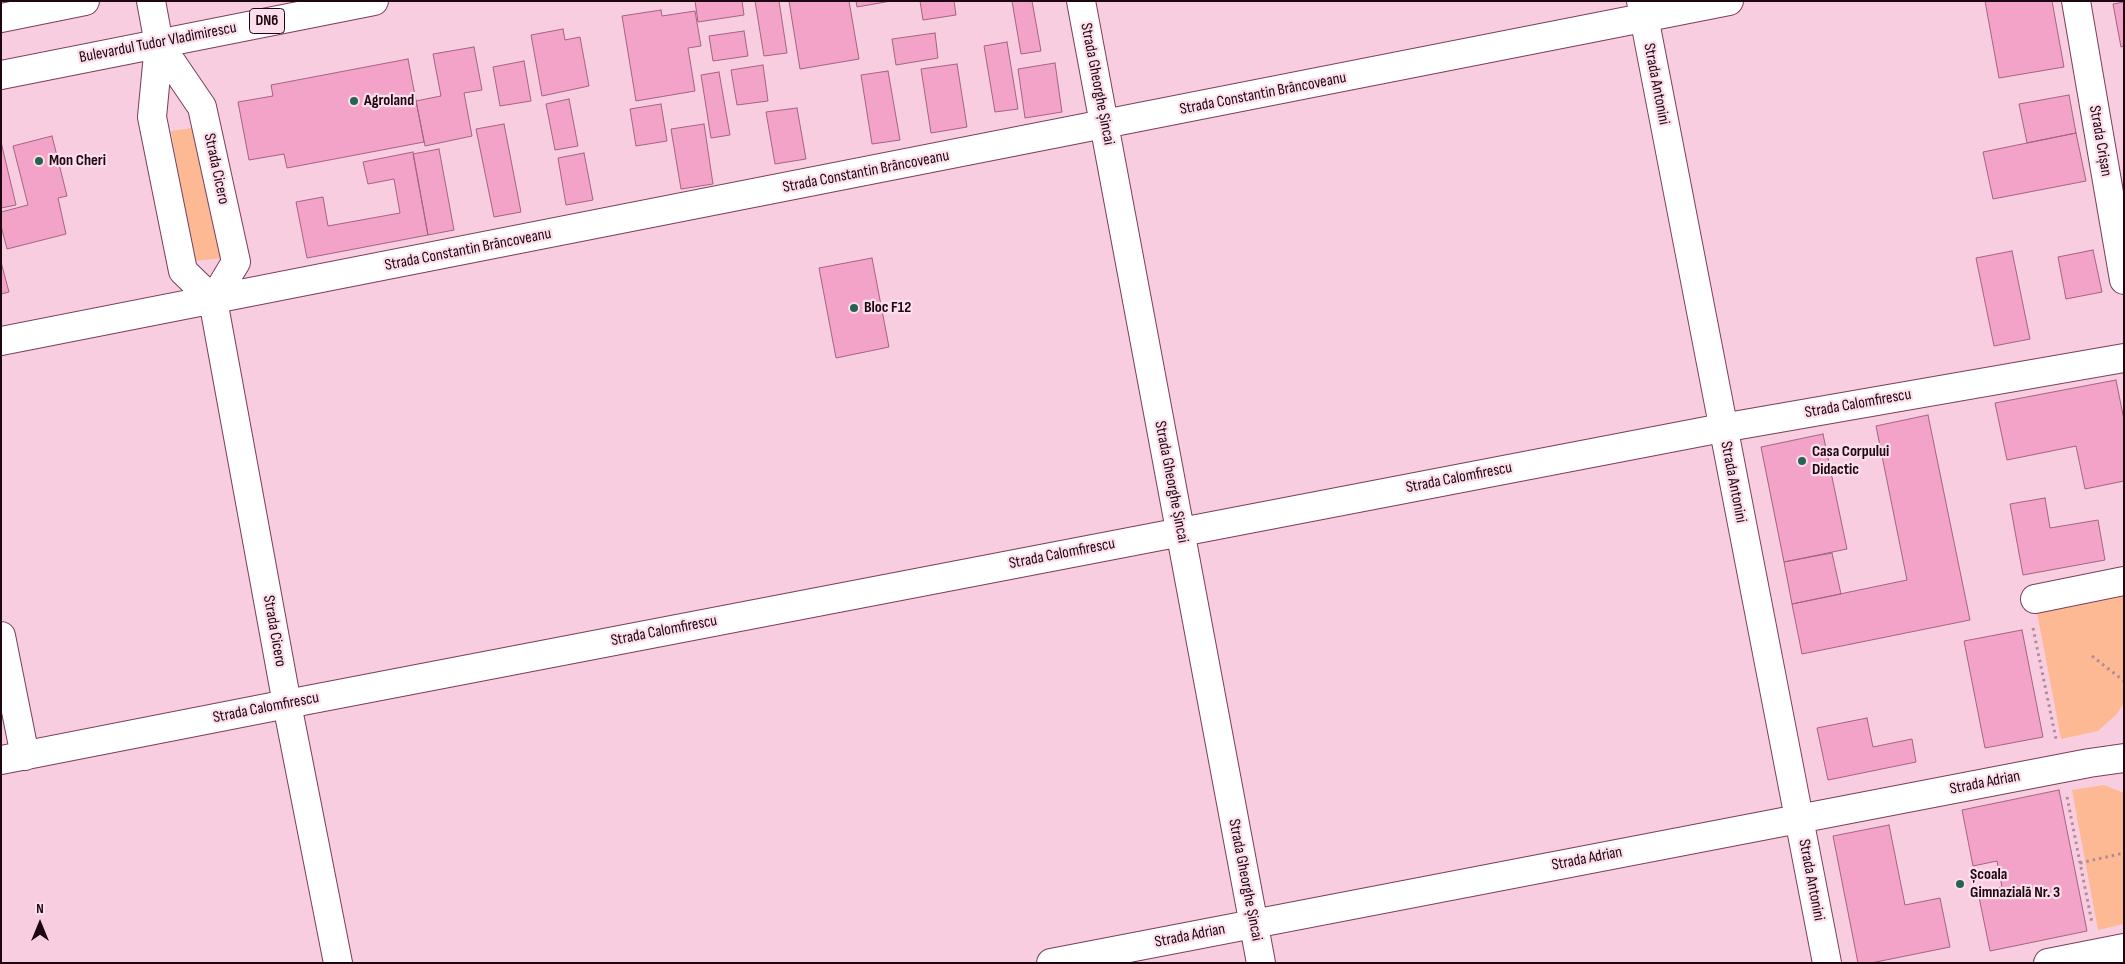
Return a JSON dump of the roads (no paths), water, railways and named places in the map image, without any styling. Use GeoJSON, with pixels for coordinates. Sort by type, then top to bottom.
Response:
{"type":"FeatureCollection","features":[{"type":"Feature","properties":{"kind":"street"},"geometry":{"type":"LineString","coordinates":[[1,18],[85,1]]}},
{"type":"Feature","properties":{"kind":"street","name":"Strada Cicero"},"geometry":{"type":"LineString","coordinates":[[151,1],[160,44],[152,117],[183,271],[212,300],[287,704],[338,963]]}},
{"type":"Feature","properties":{"kind":"street","name":"Bulevardul Tudor Vladimirescu"},"geometry":{"type":"LineString","coordinates":[[1,75],[374,1]]}},
{"type":"Feature","properties":{"kind":"street","name":"Strada Gheorghe Șincai"},"geometry":{"type":"LineString","coordinates":[[1082,1],[1261,963]]}},
{"type":"Feature","properties":{"kind":"street","name":"Strada Constantin Brâncoveanu"},"geometry":{"type":"LineString","coordinates":[[1,341],[1105,125],[1642,9],[1729,1]]}},
{"type":"Feature","properties":{"kind":"street","name":"Strada Crișan"},"geometry":{"type":"LineString","coordinates":[[2076,1],[2124,280]]}},
{"type":"Feature","properties":{"kind":"street","name":"Strada Antonini"},"geometry":{"type":"LineString","coordinates":[[1642,9],[1827,963]]}},
{"type":"Feature","properties":{"kind":"street","name":"Strada Cicero"},"geometry":{"type":"LineString","coordinates":[[160,44],[202,107],[234,252],[236,262],[212,300]]}},
{"type":"Feature","properties":{"kind":"street","name":"Strada Calomfirescu"},"geometry":{"type":"LineString","coordinates":[[13,758],[1722,428],[2124,358]]}},
{"type":"Feature","properties":{"kind":"street"},"geometry":{"type":"LineString","coordinates":[[2035,599],[2124,581]]}},
{"type":"Feature","properties":{"kind":"street"},"geometry":{"type":"LineString","coordinates":[[1,636],[13,758]]}},
{"type":"Feature","properties":{"kind":"street","name":"Strada Adrian"},"geometry":{"type":"LineString","coordinates":[[1051,963],[1799,818],[2124,758]]}},
{"type":"Feature","properties":{"kind":"street"},"geometry":{"type":"LineString","coordinates":[[2048,963],[2124,948]]}},
{"type":"Feature","properties":{"kind":"place","name":"Agroland"},"geometry":{"type":"Point","coordinates":[354,101]}},
{"type":"Feature","properties":{"kind":"place","name":"Mon Cheri"},"geometry":{"type":"Point","coordinates":[39,161]}},
{"type":"Feature","properties":{"kind":"place","name":"Bloc F12"},"geometry":{"type":"Point","coordinates":[854,308]}},
{"type":"Feature","properties":{"kind":"place","name":"Casa Corpului Didactic"},"geometry":{"type":"Point","coordinates":[1802,461]}},
{"type":"Feature","properties":{"kind":"place","name":"Școala Gimnazială Nr. 3"},"geometry":{"type":"Point","coordinates":[1960,884]}}]}
